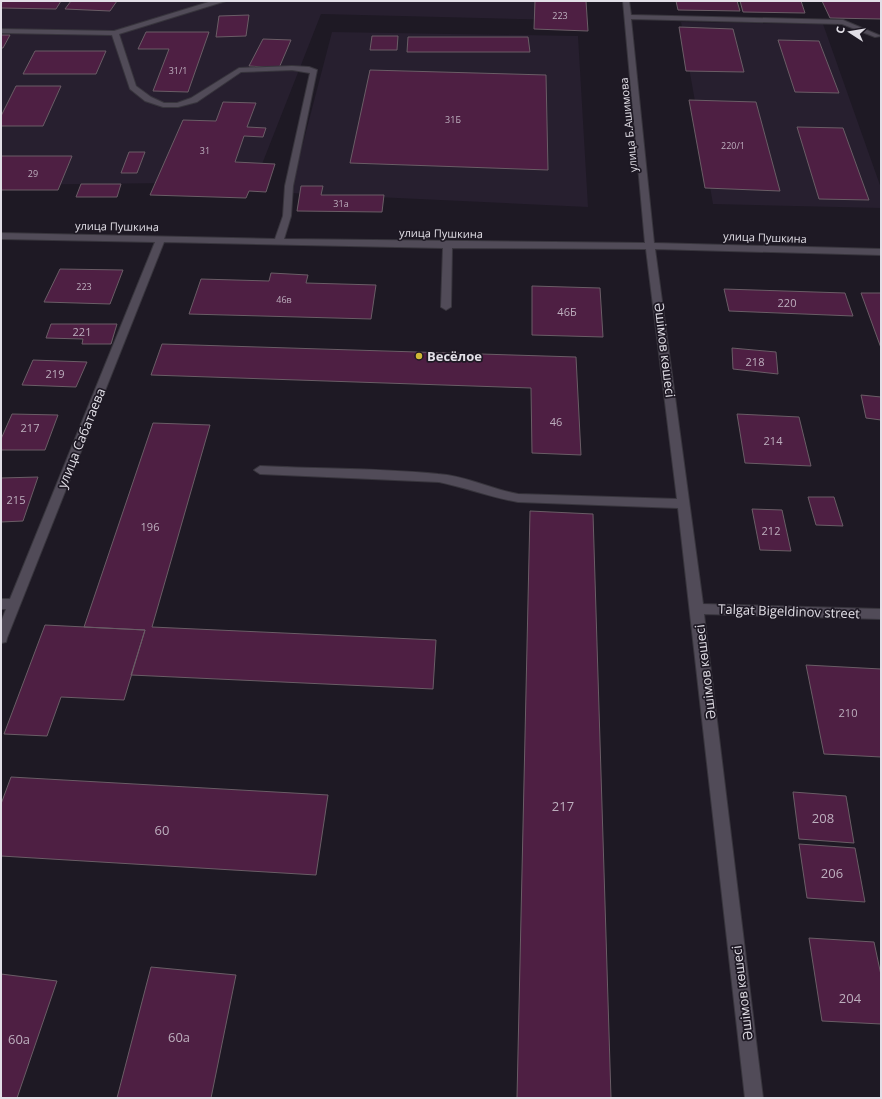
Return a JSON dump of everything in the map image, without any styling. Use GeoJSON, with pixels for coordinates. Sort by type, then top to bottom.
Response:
{"type":"FeatureCollection","features":[{"type":"Feature","properties":{"kind":"street"},"geometry":{"type":"LineString","coordinates":[[1,31],[115,34],[206,4],[223,1]]}},
{"type":"Feature","properties":{"kind":"street","name":"улица Б.Ашимова"},"geometry":{"type":"LineString","coordinates":[[626,1],[650,246]]}},
{"type":"Feature","properties":{"kind":"street"},"geometry":{"type":"LineString","coordinates":[[628,17],[843,22],[877,36]]}},
{"type":"Feature","properties":{"kind":"street"},"geometry":{"type":"LineString","coordinates":[[115,34],[133,87],[148,99],[163,105],[178,105],[194,100],[239,70],[292,68],[309,69],[314,72],[289,186],[287,216],[279,242]]}},
{"type":"Feature","properties":{"kind":"street","name":"улица Пушкина"},"geometry":{"type":"LineString","coordinates":[[1,236],[448,245],[650,246],[881,252]]}},
{"type":"Feature","properties":{"kind":"street","name":"улица Сабатаева"},"geometry":{"type":"LineString","coordinates":[[1,638],[7,604],[161,239]]}},
{"type":"Feature","properties":{"kind":"street"},"geometry":{"type":"LineString","coordinates":[[446,307],[448,245]]}},
{"type":"Feature","properties":{"kind":"street","name":"Әшімов көшесі"},"geometry":{"type":"LineString","coordinates":[[650,246],[697,609],[754,1098]]}},
{"type":"Feature","properties":{"kind":"street"},"geometry":{"type":"LineString","coordinates":[[260,470],[439,478],[470,484],[495,494],[518,498],[684,504]]}},
{"type":"Feature","properties":{"kind":"street","name":"Talgat Bigeldinov street"},"geometry":{"type":"LineString","coordinates":[[697,609],[881,614]]}},
{"type":"Feature","properties":{"kind":"shaded area"},"geometry":{"type":"Polygon","coordinates":[[[1,1],[565,1],[563,20],[321,14],[255,182],[1,185],[1,1]]]}},
{"type":"Feature","properties":{"kind":"shaded area"},"geometry":{"type":"Polygon","coordinates":[[[681,22],[823,24],[881,188],[881,208],[713,204],[681,22]]]}},
{"type":"Feature","properties":{"kind":"shaded area"},"geometry":{"type":"Polygon","coordinates":[[[332,32],[578,36],[588,207],[290,193],[332,32]]]}},
{"type":"Feature","properties":{"kind":"building"},"geometry":{"type":"Polygon","coordinates":[[[2,1],[61,1],[56,9],[1,8],[2,1]]]}},
{"type":"Feature","properties":{"kind":"building"},"geometry":{"type":"Polygon","coordinates":[[[71,1],[117,1],[110,11],[65,9],[71,1]]]}},
{"type":"Feature","properties":{"kind":"building"},"geometry":{"type":"Polygon","coordinates":[[[535,1],[586,1],[588,31],[534,29],[535,1]]]}},
{"type":"Feature","properties":{"kind":"building"},"geometry":{"type":"Polygon","coordinates":[[[676,1],[737,1],[740,11],[678,10],[676,1]]]}},
{"type":"Feature","properties":{"kind":"building"},"geometry":{"type":"Polygon","coordinates":[[[740,1],[801,1],[805,13],[743,12],[740,1]]]}},
{"type":"Feature","properties":{"kind":"building"},"geometry":{"type":"Polygon","coordinates":[[[822,1],[881,1],[881,19],[830,18],[822,1]]]}},
{"type":"Feature","properties":{"kind":"building"},"geometry":{"type":"Polygon","coordinates":[[[249,15],[246,36],[216,37],[219,16],[249,15]]]}},
{"type":"Feature","properties":{"kind":"building"},"geometry":{"type":"Polygon","coordinates":[[[679,27],[733,29],[744,72],[686,71],[679,27]]]}},
{"type":"Feature","properties":{"kind":"building"},"geometry":{"type":"Polygon","coordinates":[[[146,32],[209,32],[188,92],[153,91],[169,49],[138,49],[146,32]]]}},
{"type":"Feature","properties":{"kind":"building"},"geometry":{"type":"Polygon","coordinates":[[[1,35],[10,35],[3,48],[1,48],[1,35]]]}},
{"type":"Feature","properties":{"kind":"building"},"geometry":{"type":"Polygon","coordinates":[[[372,36],[398,36],[397,50],[370,50],[372,36]]]}},
{"type":"Feature","properties":{"kind":"building"},"geometry":{"type":"Polygon","coordinates":[[[408,37],[528,37],[530,52],[407,52],[408,37]]]}},
{"type":"Feature","properties":{"kind":"building"},"geometry":{"type":"Polygon","coordinates":[[[263,39],[291,40],[279,68],[249,66],[263,39]]]}},
{"type":"Feature","properties":{"kind":"building"},"geometry":{"type":"Polygon","coordinates":[[[778,40],[819,41],[839,93],[795,92],[778,40]]]}},
{"type":"Feature","properties":{"kind":"building"},"geometry":{"type":"Polygon","coordinates":[[[35,51],[106,51],[96,74],[23,74],[35,51]]]}},
{"type":"Feature","properties":{"kind":"building"},"geometry":{"type":"Polygon","coordinates":[[[370,70],[546,75],[548,170],[350,163],[370,70]]]}},
{"type":"Feature","properties":{"kind":"building"},"geometry":{"type":"Polygon","coordinates":[[[16,86],[61,86],[43,126],[1,126],[1,116],[16,86]]]}},
{"type":"Feature","properties":{"kind":"building"},"geometry":{"type":"Polygon","coordinates":[[[689,100],[756,102],[780,191],[705,188],[689,100]]]}},
{"type":"Feature","properties":{"kind":"building"},"geometry":{"type":"Polygon","coordinates":[[[223,102],[256,103],[247,127],[266,128],[263,137],[244,136],[235,162],[275,164],[266,192],[249,191],[246,198],[150,195],[183,120],[216,121],[223,102]]]}},
{"type":"Feature","properties":{"kind":"building"},"geometry":{"type":"Polygon","coordinates":[[[797,127],[843,128],[869,200],[819,199],[797,127]]]}},
{"type":"Feature","properties":{"kind":"building"},"geometry":{"type":"Polygon","coordinates":[[[129,152],[145,152],[137,173],[121,173],[129,152]]]}},
{"type":"Feature","properties":{"kind":"building"},"geometry":{"type":"Polygon","coordinates":[[[1,156],[72,156],[58,190],[1,190],[1,156]]]}},
{"type":"Feature","properties":{"kind":"building"},"geometry":{"type":"Polygon","coordinates":[[[81,184],[121,184],[117,197],[76,197],[81,184]]]}},
{"type":"Feature","properties":{"kind":"building"},"geometry":{"type":"Polygon","coordinates":[[[301,186],[323,186],[321,195],[384,195],[382,212],[297,211],[301,186]]]}},
{"type":"Feature","properties":{"kind":"building"},"geometry":{"type":"Polygon","coordinates":[[[60,269],[123,270],[110,304],[44,302],[60,269]]]}},
{"type":"Feature","properties":{"kind":"building"},"geometry":{"type":"Polygon","coordinates":[[[271,273],[308,275],[306,283],[376,285],[371,319],[189,314],[201,279],[269,281],[271,273]]]}},
{"type":"Feature","properties":{"kind":"building"},"geometry":{"type":"Polygon","coordinates":[[[532,286],[600,288],[603,337],[532,335],[532,286]]]}},
{"type":"Feature","properties":{"kind":"building"},"geometry":{"type":"Polygon","coordinates":[[[724,289],[845,293],[853,316],[729,311],[724,289]]]}},
{"type":"Feature","properties":{"kind":"building"},"geometry":{"type":"Polygon","coordinates":[[[861,293],[881,293],[881,348],[861,293]]]}},
{"type":"Feature","properties":{"kind":"building"},"geometry":{"type":"Polygon","coordinates":[[[51,324],[117,324],[111,344],[82,344],[83,339],[46,338],[51,324]]]}},
{"type":"Feature","properties":{"kind":"building"},"geometry":{"type":"Polygon","coordinates":[[[162,344],[576,357],[581,455],[532,453],[531,388],[151,375],[162,344]]]}},
{"type":"Feature","properties":{"kind":"building"},"geometry":{"type":"Polygon","coordinates":[[[732,348],[776,352],[778,374],[733,369],[732,348]]]}},
{"type":"Feature","properties":{"kind":"building"},"geometry":{"type":"Polygon","coordinates":[[[33,360],[87,362],[76,387],[22,385],[33,360]]]}},
{"type":"Feature","properties":{"kind":"building"},"geometry":{"type":"Polygon","coordinates":[[[861,395],[881,397],[881,420],[866,418],[861,395]]]}},
{"type":"Feature","properties":{"kind":"building"},"geometry":{"type":"Polygon","coordinates":[[[12,414],[58,415],[45,450],[1,450],[1,439],[12,414]]]}},
{"type":"Feature","properties":{"kind":"building"},"geometry":{"type":"Polygon","coordinates":[[[737,414],[799,417],[811,466],[745,463],[737,414]]]}},
{"type":"Feature","properties":{"kind":"building"},"geometry":{"type":"Polygon","coordinates":[[[153,423],[210,425],[152,627],[436,640],[433,689],[131,675],[145,630],[84,627],[153,423]]]}},
{"type":"Feature","properties":{"kind":"building"},"geometry":{"type":"Polygon","coordinates":[[[38,477],[23,521],[1,522],[1,478],[38,477]]]}},
{"type":"Feature","properties":{"kind":"building"},"geometry":{"type":"Polygon","coordinates":[[[808,497],[834,497],[843,526],[816,525],[808,497]]]}},
{"type":"Feature","properties":{"kind":"building"},"geometry":{"type":"Polygon","coordinates":[[[752,509],[782,510],[791,551],[760,550],[752,509]]]}},
{"type":"Feature","properties":{"kind":"building"},"geometry":{"type":"Polygon","coordinates":[[[530,511],[593,514],[611,1098],[517,1098],[530,511]]]}},
{"type":"Feature","properties":{"kind":"building"},"geometry":{"type":"Polygon","coordinates":[[[45,625],[145,630],[124,700],[61,697],[47,736],[4,734],[45,625]]]}},
{"type":"Feature","properties":{"kind":"building"},"geometry":{"type":"Polygon","coordinates":[[[806,665],[881,669],[881,757],[824,754],[806,665]]]}},
{"type":"Feature","properties":{"kind":"building"},"geometry":{"type":"Polygon","coordinates":[[[11,777],[328,795],[316,875],[1,856],[1,804],[11,777]]]}},
{"type":"Feature","properties":{"kind":"building"},"geometry":{"type":"Polygon","coordinates":[[[793,792],[846,796],[854,843],[799,839],[793,792]]]}},
{"type":"Feature","properties":{"kind":"building"},"geometry":{"type":"Polygon","coordinates":[[[799,844],[855,848],[865,902],[807,898],[799,844]]]}},
{"type":"Feature","properties":{"kind":"building"},"geometry":{"type":"Polygon","coordinates":[[[809,938],[874,942],[881,975],[881,1024],[822,1021],[809,938]]]}},
{"type":"Feature","properties":{"kind":"building"},"geometry":{"type":"Polygon","coordinates":[[[151,967],[236,975],[211,1098],[117,1098],[151,967]]]}},
{"type":"Feature","properties":{"kind":"building"},"geometry":{"type":"Polygon","coordinates":[[[1,974],[57,981],[17,1098],[1,1098],[1,974]]]}},
{"type":"Feature","properties":{"kind":"place","name":"Весёлое"},"geometry":{"type":"Point","coordinates":[419,356]}}]}
